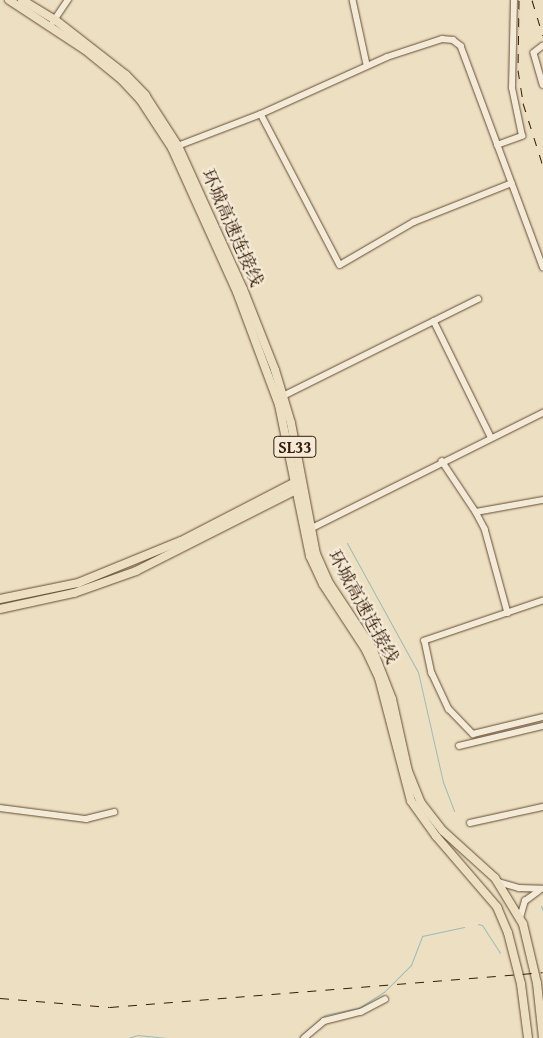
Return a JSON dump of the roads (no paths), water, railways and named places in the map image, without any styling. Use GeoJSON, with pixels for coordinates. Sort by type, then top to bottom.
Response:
{"type":"FeatureCollection","features":[{"type":"Feature","properties":{"kind":"main road","name":"环城高速连接线"},"geometry":{"type":"LineString","coordinates":[[9,0],[52,22]]}},
{"type":"Feature","properties":{"kind":"main road","name":"环城高速连接线"},"geometry":{"type":"LineString","coordinates":[[22,0],[52,22],[122,80],[140,99],[175,147],[280,398],[307,530],[323,584],[366,650],[379,678],[411,800],[436,836],[464,864],[497,907],[508,934],[521,984],[527,1035]]}},
{"type":"Feature","properties":{"kind":"main road"},"geometry":{"type":"LineString","coordinates":[[0,599],[78,583],[182,541],[298,480]]}},
{"type":"Feature","properties":{"kind":"main road"},"geometry":{"type":"LineString","coordinates":[[0,609],[74,593],[136,571],[300,489]]}},
{"type":"Feature","properties":{"kind":"main road","name":"环城高速连接线"},"geometry":{"type":"LineString","coordinates":[[307,530],[329,583],[372,648],[384,676],[397,717],[408,771],[421,803],[443,831],[498,882],[521,921],[537,983],[543,1038]]}},
{"type":"Feature","properties":{"kind":"street"},"geometry":{"type":"LineString","coordinates":[[52,22],[68,0]]}},
{"type":"Feature","properties":{"kind":"street"},"geometry":{"type":"LineString","coordinates":[[353,0],[367,65]]}},
{"type":"Feature","properties":{"kind":"street"},"geometry":{"type":"LineString","coordinates":[[497,145],[522,136],[512,88],[514,0]]}},
{"type":"Feature","properties":{"kind":"street"},"geometry":{"type":"LineString","coordinates":[[175,147],[261,114],[367,65],[442,39],[453,40],[460,46],[543,267]]}},
{"type":"Feature","properties":{"kind":"street"},"geometry":{"type":"LineString","coordinates":[[543,46],[534,53],[543,86]]}},
{"type":"Feature","properties":{"kind":"street"},"geometry":{"type":"LineString","coordinates":[[261,114],[340,265],[414,222],[512,183]]}},
{"type":"Feature","properties":{"kind":"street"},"geometry":{"type":"LineString","coordinates":[[280,398],[478,299]]}},
{"type":"Feature","properties":{"kind":"street"},"geometry":{"type":"LineString","coordinates":[[434,321],[491,436]]}},
{"type":"Feature","properties":{"kind":"street"},"geometry":{"type":"LineString","coordinates":[[307,530],[491,436],[543,413]]}},
{"type":"Feature","properties":{"kind":"street"},"geometry":{"type":"LineString","coordinates":[[442,461],[485,529],[508,613]]}},
{"type":"Feature","properties":{"kind":"street"},"geometry":{"type":"LineString","coordinates":[[476,512],[543,500]]}},
{"type":"Feature","properties":{"kind":"street"},"geometry":{"type":"LineString","coordinates":[[543,601],[425,641],[432,673],[449,709],[473,734],[543,717]]}},
{"type":"Feature","properties":{"kind":"street"},"geometry":{"type":"LineString","coordinates":[[459,746],[543,726]]}},
{"type":"Feature","properties":{"kind":"street"},"geometry":{"type":"LineString","coordinates":[[470,823],[543,807]]}},
{"type":"Feature","properties":{"kind":"street"},"geometry":{"type":"LineString","coordinates":[[0,808],[86,819],[114,812]]}},
{"type":"Feature","properties":{"kind":"street"},"geometry":{"type":"LineString","coordinates":[[498,882],[519,888],[543,889]]}},
{"type":"Feature","properties":{"kind":"street"},"geometry":{"type":"LineString","coordinates":[[521,921],[525,901],[543,889]]}},
{"type":"Feature","properties":{"kind":"street"},"geometry":{"type":"LineString","coordinates":[[304,1038],[324,1021],[361,1012],[385,999]]}},
{"type":"Feature","properties":{"kind":"waterway"},"geometry":{"type":"LineString","coordinates":[[347,543],[418,672],[443,782],[454,811]]}},
{"type":"Feature","properties":{"kind":"waterway"},"geometry":{"type":"LineString","coordinates":[[541,906],[543,911]]}},
{"type":"Feature","properties":{"kind":"waterway"},"geometry":{"type":"LineString","coordinates":[[478,924],[482,925],[500,953]]}},
{"type":"Feature","properties":{"kind":"waterway"},"geometry":{"type":"LineString","coordinates":[[298,1038],[325,1015],[359,1008],[384,992],[411,965],[422,936],[464,927]]}},
{"type":"Feature","properties":{"kind":"waterway"},"geometry":{"type":"LineString","coordinates":[[128,1038],[138,1035],[168,1038]]}},
{"type":"Feature","properties":{"kind":"railway"},"geometry":{"type":"LineString","coordinates":[[519,0],[518,70],[523,103],[543,166]]}},
{"type":"Feature","properties":{"kind":"railway"},"geometry":{"type":"LineString","coordinates":[[532,0],[543,35]]}},
{"type":"Feature","properties":{"kind":"railway"},"geometry":{"type":"LineString","coordinates":[[0,998],[110,1007],[543,972]]}}]}
